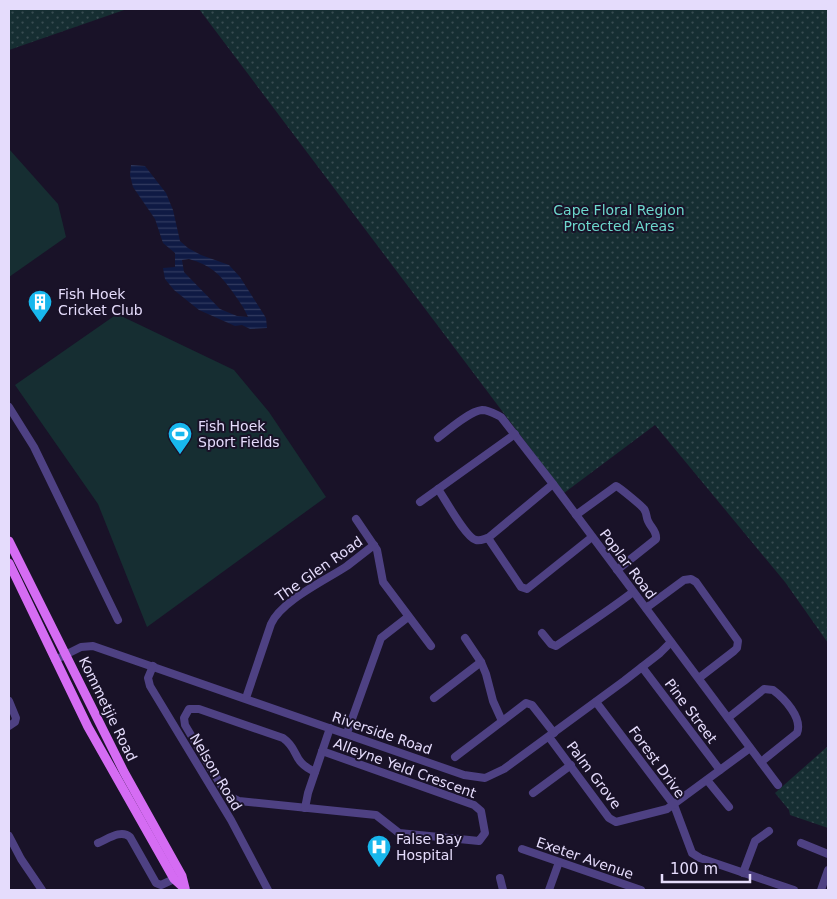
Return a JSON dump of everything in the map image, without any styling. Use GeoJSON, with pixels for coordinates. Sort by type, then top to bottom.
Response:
{"type":"FeatureCollection","features":[{"type":"Feature","properties":{"kind":"main road","name":"Kommetjie Road"},"geometry":{"type":"LineString","coordinates":[[9,541],[124,772],[182,876],[185,889]]}},
{"type":"Feature","properties":{"kind":"main road","name":"Kommetjie Road"},"geometry":{"type":"LineString","coordinates":[[9,562],[88,727],[174,879],[185,889]]}},
{"type":"Feature","properties":{"kind":"street"},"geometry":{"type":"LineString","coordinates":[[9,407],[34,447],[118,620]]}},
{"type":"Feature","properties":{"kind":"street","name":"Poplar Road"},"geometry":{"type":"LineString","coordinates":[[438,438],[480,410],[491,412],[501,417],[778,785]]}},
{"type":"Feature","properties":{"kind":"street"},"geometry":{"type":"LineString","coordinates":[[420,502],[514,434]]}},
{"type":"Feature","properties":{"kind":"street"},"geometry":{"type":"LineString","coordinates":[[438,488],[469,535],[477,540],[488,538],[553,484]]}},
{"type":"Feature","properties":{"kind":"street"},"geometry":{"type":"LineString","coordinates":[[576,515],[616,486],[621,488],[631,499],[644,508],[648,522],[656,532],[656,539],[617,570]]}},
{"type":"Feature","properties":{"kind":"street"},"geometry":{"type":"LineString","coordinates":[[356,519],[379,554],[383,582],[431,646]]}},
{"type":"Feature","properties":{"kind":"street"},"geometry":{"type":"LineString","coordinates":[[488,538],[521,587],[527,589],[592,537]]}},
{"type":"Feature","properties":{"kind":"street","name":"The Glen Road"},"geometry":{"type":"LineString","coordinates":[[246,698],[271,624],[276,615],[374,545]]}},
{"type":"Feature","properties":{"kind":"street"},"geometry":{"type":"LineString","coordinates":[[646,608],[684,580],[691,579],[696,582],[738,641],[737,648],[699,678]]}},
{"type":"Feature","properties":{"kind":"street"},"geometry":{"type":"LineString","coordinates":[[542,633],[551,644],[556,646],[599,618],[633,592]]}},
{"type":"Feature","properties":{"kind":"street"},"geometry":{"type":"LineString","coordinates":[[347,733],[381,638],[408,617]]}},
{"type":"Feature","properties":{"kind":"street"},"geometry":{"type":"LineString","coordinates":[[455,757],[502,721],[493,701],[486,674],[465,638]]}},
{"type":"Feature","properties":{"kind":"street","name":"Riverside Road"},"geometry":{"type":"LineString","coordinates":[[55,660],[81,647],[93,646],[464,775],[485,778],[496,774],[551,735],[660,653],[671,642]]}},
{"type":"Feature","properties":{"kind":"street"},"geometry":{"type":"LineString","coordinates":[[434,698],[480,662]]}},
{"type":"Feature","properties":{"kind":"street","name":"Nelson Road"},"geometry":{"type":"LineString","coordinates":[[153,666],[148,678],[150,686],[231,820],[265,889]]}},
{"type":"Feature","properties":{"kind":"street","name":"Pine Street"},"geometry":{"type":"LineString","coordinates":[[642,666],[720,770]]}},
{"type":"Feature","properties":{"kind":"street"},"geometry":{"type":"LineString","coordinates":[[728,718],[764,689],[773,690],[790,707],[798,721],[798,733],[761,762]]}},
{"type":"Feature","properties":{"kind":"street"},"geometry":{"type":"LineString","coordinates":[[9,701],[16,718],[15,722],[9,726]]}},
{"type":"Feature","properties":{"kind":"street","name":"Forest Drive"},"geometry":{"type":"LineString","coordinates":[[596,702],[674,805],[692,853],[700,858],[794,890]]}},
{"type":"Feature","properties":{"kind":"street","name":"Palm Grove"},"geometry":{"type":"LineString","coordinates":[[502,721],[523,706],[530,704],[534,706],[571,765],[609,818],[616,822],[667,809],[750,748]]}},
{"type":"Feature","properties":{"kind":"street","name":"Alleyne Yeld Crescent"},"geometry":{"type":"LineString","coordinates":[[315,772],[304,767],[298,761],[292,746],[283,738],[199,708],[189,709],[184,718],[185,725],[225,792],[239,801],[376,815],[400,832],[479,841],[485,833],[481,811],[474,805],[322,751]]}},
{"type":"Feature","properties":{"kind":"street"},"geometry":{"type":"LineString","coordinates":[[305,808],[308,793],[330,728]]}},
{"type":"Feature","properties":{"kind":"street"},"geometry":{"type":"LineString","coordinates":[[533,793],[571,765]]}},
{"type":"Feature","properties":{"kind":"street"},"geometry":{"type":"LineString","coordinates":[[708,780],[729,807]]}},
{"type":"Feature","properties":{"kind":"street"},"geometry":{"type":"LineString","coordinates":[[743,873],[755,841],[769,831]]}},
{"type":"Feature","properties":{"kind":"street"},"geometry":{"type":"LineString","coordinates":[[98,843],[121,833],[126,834],[130,837],[156,883],[160,885],[174,879]]}},
{"type":"Feature","properties":{"kind":"street"},"geometry":{"type":"LineString","coordinates":[[9,836],[21,859],[42,890]]}},
{"type":"Feature","properties":{"kind":"street"},"geometry":{"type":"LineString","coordinates":[[800,843],[828,854]]}},
{"type":"Feature","properties":{"kind":"street","name":"Exeter Avenue"},"geometry":{"type":"LineString","coordinates":[[522,849],[641,890]]}},
{"type":"Feature","properties":{"kind":"street"},"geometry":{"type":"LineString","coordinates":[[549,890],[559,862]]}},
{"type":"Feature","properties":{"kind":"street"},"geometry":{"type":"LineString","coordinates":[[821,890],[828,870]]}},
{"type":"Feature","properties":{"kind":"street"},"geometry":{"type":"LineString","coordinates":[[500,878],[503,890]]}},
{"type":"Feature","properties":{"kind":"street"},"geometry":{"type":"LineString","coordinates":[[613,890],[616,882]]}},
{"type":"Feature","properties":{"kind":"green space"},"geometry":{"type":"Polygon","coordinates":[[[9,9],[127,9],[9,50],[9,9]]]}},
{"type":"Feature","properties":{"kind":"green space","name":"Cape Floral Region Protected Areas"},"geometry":{"type":"Polygon","coordinates":[[[199,9],[828,9],[828,643],[785,582],[655,425],[564,493],[199,9]]]}},
{"type":"Feature","properties":{"kind":"green space"},"geometry":{"type":"Polygon","coordinates":[[[9,149],[58,204],[66,237],[9,277],[9,149]]]}},
{"type":"Feature","properties":{"kind":"green space","name":"Fish Hoek Sport Fields"},"geometry":{"type":"Polygon","coordinates":[[[117,314],[234,370],[269,412],[326,497],[147,627],[98,504],[15,385],[117,314]]]}},
{"type":"Feature","properties":{"kind":"green space"},"geometry":{"type":"Polygon","coordinates":[[[828,746],[828,828],[790,815],[789,810],[775,793],[828,746]]]}},
{"type":"Feature","properties":{"kind":"water"},"geometry":{"type":"Polygon","coordinates":[[[131,165],[145,166],[166,193],[173,210],[180,241],[201,255],[229,265],[240,277],[266,318],[267,328],[250,329],[242,325],[235,326],[199,310],[174,290],[165,279],[163,268],[175,267],[175,253],[163,243],[155,219],[133,187],[130,175],[131,165]],[[182,260],[184,272],[220,309],[237,316],[248,317],[223,279],[213,270],[196,261],[182,260]]]}},
{"type":"Feature","properties":{"kind":"place","name":"Fish Hoek Cricket Club"},"geometry":{"type":"Point","coordinates":[40,323]}},
{"type":"Feature","properties":{"kind":"place","name":"Fish Hoek Sport Fields"},"geometry":{"type":"Point","coordinates":[180,455]}},
{"type":"Feature","properties":{"kind":"place","name":"False Bay Hospital"},"geometry":{"type":"Point","coordinates":[379,868]}}]}
